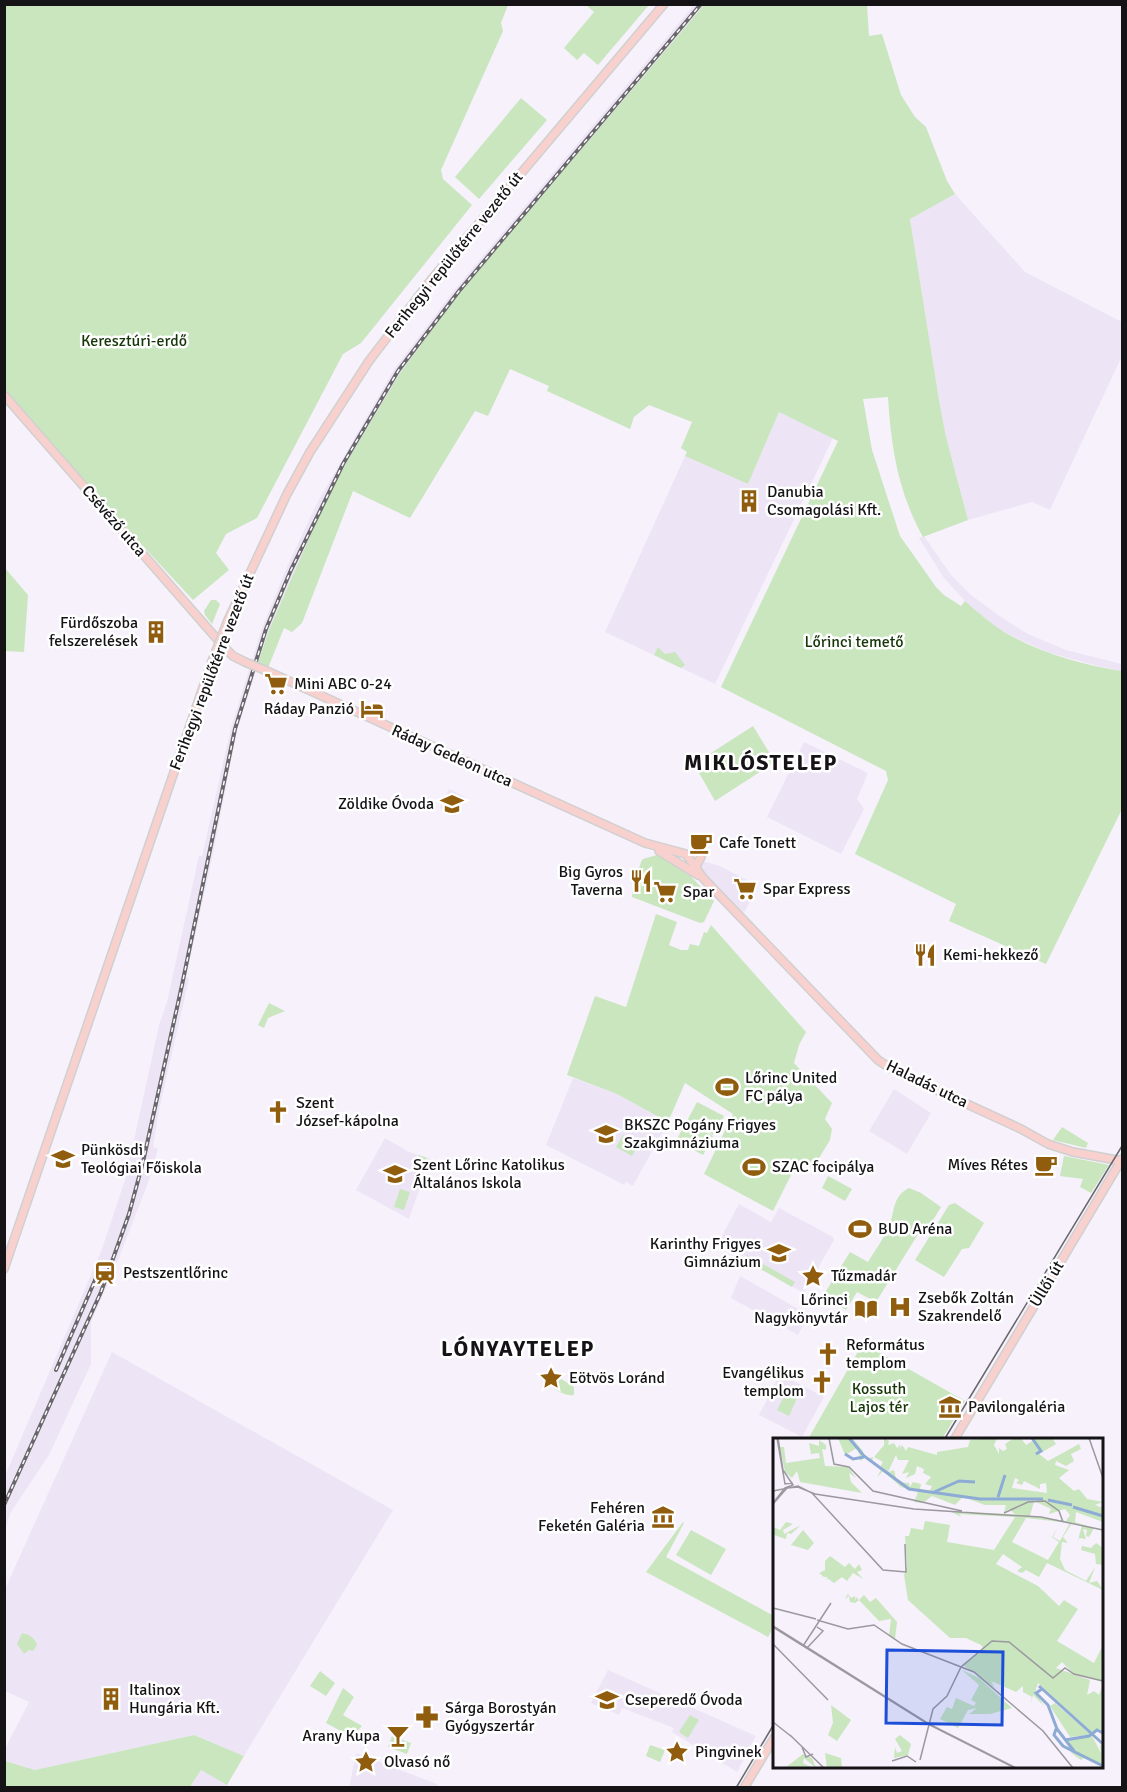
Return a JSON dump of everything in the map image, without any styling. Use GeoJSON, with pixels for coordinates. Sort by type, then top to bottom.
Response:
{"type":"FeatureCollection","features":[{"type":"Feature","properties":{"kind":"main road","name":"Ferihegyi repülőtérre vezető út"},"geometry":{"type":"LineString","coordinates":[[4,1269],[212,661],[228,620],[286,494],[335,412],[369,361],[431,280],[664,4]]}},
{"type":"Feature","properties":{"kind":"main road","name":"Csévéző utca"},"geometry":{"type":"LineString","coordinates":[[4,395],[224,647]]}},
{"type":"Feature","properties":{"kind":"main road","name":"Ráday Gedeon utca"},"geometry":{"type":"LineString","coordinates":[[224,647],[245,662],[654,847],[686,854],[698,872]]}},
{"type":"Feature","properties":{"kind":"main road"},"geometry":{"type":"LineString","coordinates":[[654,847],[703,878]]}},
{"type":"Feature","properties":{"kind":"main road"},"geometry":{"type":"LineString","coordinates":[[701,857],[696,865],[703,878]]}},
{"type":"Feature","properties":{"kind":"main road","name":"Haladás utca"},"geometry":{"type":"LineString","coordinates":[[703,878],[869,1052],[886,1066],[1021,1129],[1048,1144],[1066,1150],[1122,1161]]}},
{"type":"Feature","properties":{"kind":"main road","name":"Üllői út"},"geometry":{"type":"LineString","coordinates":[[955,1438],[1122,1161]]}},
{"type":"Feature","properties":{"kind":"main road"},"geometry":{"type":"LineString","coordinates":[[744,1788],[773,1740]]}},
{"type":"Feature","properties":{"kind":"shaded area"},"geometry":{"type":"Polygon","coordinates":[[[694,5],[704,5],[460,292],[400,373],[269,630],[237,730],[186,977],[189,979],[159,1110],[153,1147],[158,1149],[148,1183],[91,1322],[91,1364],[49,1455],[11,1512],[5,1528],[5,1476],[102,1249],[126,1177],[159,1025],[167,1002],[199,856],[202,856],[231,728],[262,628],[287,567],[316,505],[395,368],[456,288],[694,5]]]}},
{"type":"Feature","properties":{"kind":"shaded area"},"geometry":{"type":"Polygon","coordinates":[[[955,194],[1025,272],[1122,322],[1122,356],[1050,510],[1032,502],[968,520],[946,437],[910,219],[955,194]]]}},
{"type":"Feature","properties":{"kind":"shaded area"},"geometry":{"type":"Polygon","coordinates":[[[779,412],[833,438],[715,684],[605,632],[685,456],[748,484],[779,412]]]}},
{"type":"Feature","properties":{"kind":"shaded area"},"geometry":{"type":"Polygon","coordinates":[[[924,536],[951,575],[971,595],[1001,617],[1028,634],[1066,650],[1122,664],[1122,671],[1050,653],[996,627],[965,601],[944,578],[919,538],[924,536]]]}},
{"type":"Feature","properties":{"kind":"shaded area"},"geometry":{"type":"Polygon","coordinates":[[[804,742],[868,773],[857,799],[864,809],[841,854],[767,817],[804,742]]]}},
{"type":"Feature","properties":{"kind":"shaded area","name":"Zöldike Óvoda"},"geometry":{"type":"Polygon","coordinates":[[[449,789],[465,797],[456,816],[440,808],[449,789]]]}},
{"type":"Feature","properties":{"kind":"shaded area"},"geometry":{"type":"Polygon","coordinates":[[[702,861],[720,866],[758,886],[743,915],[700,870],[698,864],[702,861]]]}},
{"type":"Feature","properties":{"kind":"shaded area","name":"BKSZC Pogány Frigyes Szakgimnáziuma"},"geometry":{"type":"Polygon","coordinates":[[[573,1078],[617,1094],[668,1122],[633,1186],[626,1182],[624,1185],[546,1145],[573,1078]]]}},
{"type":"Feature","properties":{"kind":"shaded area"},"geometry":{"type":"Polygon","coordinates":[[[894,1089],[931,1113],[907,1154],[869,1131],[894,1089]]]}},
{"type":"Feature","properties":{"kind":"shaded area","name":"Szent Lőrinc Katolikus Általános Iskola"},"geometry":{"type":"Polygon","coordinates":[[[385,1138],[409,1152],[430,1159],[409,1219],[356,1190],[385,1138]]]}},
{"type":"Feature","properties":{"kind":"shaded area","name":"Karinthy Frigyes Gimnázium"},"geometry":{"type":"Polygon","coordinates":[[[739,1204],[771,1222],[779,1208],[833,1237],[834,1240],[804,1293],[717,1245],[739,1204]]]}},
{"type":"Feature","properties":{"kind":"shaded area","name":"Karinthy Frigyes Gimnázium"},"geometry":{"type":"Polygon","coordinates":[[[740,1276],[809,1315],[798,1335],[731,1298],[740,1276]]]}},
{"type":"Feature","properties":{"kind":"shaded area"},"geometry":{"type":"Polygon","coordinates":[[[112,1352],[393,1510],[244,1756],[194,1735],[35,1770],[5,1761],[4,1751],[29,1702],[5,1691],[5,1589],[112,1352]]]}},
{"type":"Feature","properties":{"kind":"shaded area"},"geometry":{"type":"Polygon","coordinates":[[[780,1374],[824,1397],[802,1437],[759,1415],[780,1374]]]}},
{"type":"Feature","properties":{"kind":"shaded area"},"geometry":{"type":"Polygon","coordinates":[[[608,1670],[756,1736],[737,1772],[672,1732],[674,1728],[622,1708],[619,1715],[591,1703],[608,1670]]]}},
{"type":"Feature","properties":{"kind":"shaded area"},"geometry":{"type":"Polygon","coordinates":[[[356,1753],[437,1784],[436,1788],[349,1788],[356,1753]]]}},
{"type":"Feature","properties":{"kind":"shaded area"},"geometry":{"type":"Polygon","coordinates":[[[201,1770],[231,1787],[190,1788],[201,1770]]]}},
{"type":"Feature","properties":{"kind":"green space","name":"Keresztúri-erdő"},"geometry":{"type":"Polygon","coordinates":[[[4,5],[508,5],[501,23],[503,31],[441,170],[443,179],[472,205],[361,343],[343,354],[257,518],[226,534],[216,553],[229,570],[193,600],[80,478],[5,389],[4,5]]]}},
{"type":"Feature","properties":{"kind":"green space"},"geometry":{"type":"Polygon","coordinates":[[[586,5],[649,5],[598,65],[584,53],[577,60],[564,48],[594,12],[586,5]]]}},
{"type":"Feature","properties":{"kind":"green space","name":"Lőrinci temető"},"geometry":{"type":"Polygon","coordinates":[[[704,5],[867,5],[869,36],[882,34],[901,95],[915,117],[926,127],[947,181],[955,194],[910,219],[946,437],[968,520],[923,537],[907,503],[897,469],[888,397],[863,399],[872,450],[900,536],[936,587],[961,606],[965,601],[1000,629],[1033,647],[1077,662],[1122,671],[1122,809],[1046,964],[949,921],[956,904],[855,854],[888,780],[886,771],[721,687],[838,441],[779,412],[748,484],[685,456],[687,452],[681,448],[692,422],[649,405],[634,417],[630,429],[547,391],[549,386],[510,369],[488,416],[475,411],[410,518],[353,491],[302,623],[292,632],[284,628],[268,668],[258,663],[269,630],[322,509],[345,465],[400,373],[460,292],[704,5]]]}},
{"type":"Feature","properties":{"kind":"green space"},"geometry":{"type":"Polygon","coordinates":[[[521,98],[547,120],[479,199],[455,177],[521,98]]]}},
{"type":"Feature","properties":{"kind":"green space"},"geometry":{"type":"Polygon","coordinates":[[[5,568],[28,595],[24,652],[5,651],[5,568]]]}},
{"type":"Feature","properties":{"kind":"green space"},"geometry":{"type":"Polygon","coordinates":[[[211,600],[216,600],[220,604],[212,624],[204,611],[211,600]]]}},
{"type":"Feature","properties":{"kind":"green space"},"geometry":{"type":"Polygon","coordinates":[[[658,647],[665,654],[675,652],[685,665],[681,668],[654,655],[658,647]]]}},
{"type":"Feature","properties":{"kind":"green space"},"geometry":{"type":"Polygon","coordinates":[[[753,726],[775,762],[715,801],[694,764],[753,726]]]}},
{"type":"Feature","properties":{"kind":"green space"},"geometry":{"type":"Polygon","coordinates":[[[657,855],[682,867],[714,901],[704,922],[700,923],[632,897],[641,862],[643,859],[657,855]]]}},
{"type":"Feature","properties":{"kind":"green space"},"geometry":{"type":"Polygon","coordinates":[[[656,914],[677,922],[669,945],[681,950],[688,950],[690,944],[699,946],[704,932],[707,933],[711,925],[806,1032],[799,1045],[794,1063],[832,1103],[825,1119],[832,1129],[830,1140],[813,1168],[798,1161],[773,1211],[704,1174],[733,1114],[685,1083],[668,1122],[617,1094],[567,1075],[595,996],[626,1007],[656,914]]]}},
{"type":"Feature","properties":{"kind":"green space"},"geometry":{"type":"Polygon","coordinates":[[[269,1003],[285,1011],[268,1018],[264,1028],[258,1025],[269,1003]]]}},
{"type":"Feature","properties":{"kind":"green space"},"geometry":{"type":"Polygon","coordinates":[[[697,1102],[724,1116],[713,1135],[687,1121],[697,1102]]]}},
{"type":"Feature","properties":{"kind":"green space"},"geometry":{"type":"Polygon","coordinates":[[[686,1122],[713,1136],[703,1155],[676,1141],[686,1122]]]}},
{"type":"Feature","properties":{"kind":"green space"},"geometry":{"type":"Polygon","coordinates":[[[1062,1127],[1088,1143],[1086,1148],[1053,1140],[1062,1127]]]}},
{"type":"Feature","properties":{"kind":"green space"},"geometry":{"type":"Polygon","coordinates":[[[623,1135],[639,1144],[632,1156],[616,1147],[623,1135]]]}},
{"type":"Feature","properties":{"kind":"green space"},"geometry":{"type":"Polygon","coordinates":[[[419,1155],[427,1158],[422,1175],[414,1172],[419,1155]]]}},
{"type":"Feature","properties":{"kind":"green space"},"geometry":{"type":"Polygon","coordinates":[[[1064,1156],[1109,1165],[1091,1193],[1080,1187],[1083,1179],[1060,1176],[1064,1156]]]}},
{"type":"Feature","properties":{"kind":"green space"},"geometry":{"type":"Polygon","coordinates":[[[828,1176],[852,1189],[845,1201],[822,1188],[828,1176]]]}},
{"type":"Feature","properties":{"kind":"green space"},"geometry":{"type":"Polygon","coordinates":[[[909,1188],[921,1193],[941,1207],[930,1225],[923,1226],[876,1302],[857,1292],[846,1310],[823,1296],[850,1252],[868,1262],[888,1229],[897,1199],[909,1188]]]}},
{"type":"Feature","properties":{"kind":"green space"},"geometry":{"type":"Polygon","coordinates":[[[400,1189],[410,1192],[404,1210],[394,1207],[400,1189]]]}},
{"type":"Feature","properties":{"kind":"green space"},"geometry":{"type":"Polygon","coordinates":[[[955,1203],[984,1223],[969,1248],[962,1249],[944,1277],[915,1260],[949,1205],[955,1203]]]}},
{"type":"Feature","properties":{"kind":"green space"},"geometry":{"type":"Polygon","coordinates":[[[747,1255],[795,1282],[792,1287],[745,1260],[747,1255]]]}},
{"type":"Feature","properties":{"kind":"green space","name":"Kossuth Lajos tér"},"geometry":{"type":"Polygon","coordinates":[[[863,1343],[965,1401],[943,1438],[809,1438],[863,1343]]]}},
{"type":"Feature","properties":{"kind":"green space"},"geometry":{"type":"Polygon","coordinates":[[[546,1372],[550,1372],[574,1387],[574,1395],[561,1393],[552,1387],[543,1377],[546,1372]]]}},
{"type":"Feature","properties":{"kind":"green space"},"geometry":{"type":"Polygon","coordinates":[[[787,1391],[798,1396],[789,1416],[777,1410],[787,1391]]]}},
{"type":"Feature","properties":{"kind":"green space"},"geometry":{"type":"Polygon","coordinates":[[[683,1522],[666,1557],[773,1615],[773,1628],[768,1637],[646,1572],[683,1522]]]}},
{"type":"Feature","properties":{"kind":"green space"},"geometry":{"type":"Polygon","coordinates":[[[691,1530],[726,1549],[711,1575],[676,1555],[691,1530]]]}},
{"type":"Feature","properties":{"kind":"green space"},"geometry":{"type":"Polygon","coordinates":[[[22,1633],[35,1640],[37,1645],[33,1651],[29,1650],[24,1654],[17,1644],[22,1633]]]}},
{"type":"Feature","properties":{"kind":"green space"},"geometry":{"type":"Polygon","coordinates":[[[320,1671],[335,1683],[326,1696],[310,1686],[320,1671]]]}},
{"type":"Feature","properties":{"kind":"green space"},"geometry":{"type":"Polygon","coordinates":[[[343,1688],[354,1697],[343,1715],[362,1726],[352,1737],[326,1723],[343,1688]]]}},
{"type":"Feature","properties":{"kind":"green space"},"geometry":{"type":"Polygon","coordinates":[[[690,1715],[699,1720],[688,1738],[679,1732],[690,1715]]]}},
{"type":"Feature","properties":{"kind":"green space"},"geometry":{"type":"Polygon","coordinates":[[[194,1735],[244,1756],[227,1785],[201,1770],[190,1787],[5,1787],[5,1761],[35,1770],[194,1735]]]}},
{"type":"Feature","properties":{"kind":"green space"},"geometry":{"type":"Polygon","coordinates":[[[392,1736],[411,1743],[407,1754],[388,1747],[392,1736]]]}},
{"type":"Feature","properties":{"kind":"green space"},"geometry":{"type":"Polygon","coordinates":[[[650,1745],[665,1750],[660,1762],[646,1756],[650,1745]]]}},
{"type":"Feature","properties":{"kind":"tram line"},"geometry":{"type":"LineString","coordinates":[[945,1438],[1122,1146]]}},
{"type":"Feature","properties":{"kind":"tram line"},"geometry":{"type":"LineString","coordinates":[[736,1788],[773,1726]]}},
{"type":"Feature","properties":{"kind":"railway"},"geometry":{"type":"LineString","coordinates":[[4,1505],[101,1292],[129,1214],[143,1162],[182,985],[235,729],[266,629],[291,570],[343,464],[398,371],[459,291],[701,4]]}},
{"type":"Feature","properties":{"kind":"railway"},"geometry":{"type":"LineString","coordinates":[[56,1370],[99,1271]]}},
{"type":"Feature","properties":{"kind":"place","name":"Danubia Csomagolási Kft."},"geometry":{"type":"Point","coordinates":[749,501]}},
{"type":"Feature","properties":{"kind":"place","name":"Fürdőszoba felszerelések"},"geometry":{"type":"Point","coordinates":[156,632]}},
{"type":"Feature","properties":{"kind":"place","name":"Mini ABC 0-24"},"geometry":{"type":"Point","coordinates":[276,684]}},
{"type":"Feature","properties":{"kind":"place","name":"Ráday Panzió"},"geometry":{"type":"Point","coordinates":[372,709]}},
{"type":"Feature","properties":{"kind":"place","name":"Zöldike Óvoda"},"geometry":{"type":"Point","coordinates":[452,804]}},
{"type":"Feature","properties":{"kind":"place","name":"Cafe Tonett"},"geometry":{"type":"Point","coordinates":[701,843]}},
{"type":"Feature","properties":{"kind":"place","name":"Big Gyros Taverna"},"geometry":{"type":"Point","coordinates":[641,881]}},
{"type":"Feature","properties":{"kind":"place","name":"Spar Express"},"geometry":{"type":"Point","coordinates":[745,889]}},
{"type":"Feature","properties":{"kind":"place","name":"Spar"},"geometry":{"type":"Point","coordinates":[665,892]}},
{"type":"Feature","properties":{"kind":"place","name":"Kemi-hekkező"},"geometry":{"type":"Point","coordinates":[925,955]}},
{"type":"Feature","properties":{"kind":"place","name":"Lőrinc United FC pálya"},"geometry":{"type":"Point","coordinates":[727,1087]}},
{"type":"Feature","properties":{"kind":"place","name":"Szent József-kápolna"},"geometry":{"type":"Point","coordinates":[278,1112]}},
{"type":"Feature","properties":{"kind":"place","name":"BKSZC Pogány Frigyes Szakgimnáziuma"},"geometry":{"type":"Point","coordinates":[606,1134]}},
{"type":"Feature","properties":{"kind":"place","name":"Pünkösdi Teológiai Főiskola"},"geometry":{"type":"Point","coordinates":[63,1159]}},
{"type":"Feature","properties":{"kind":"place","name":"Míves Rétes"},"geometry":{"type":"Point","coordinates":[1046,1165]}},
{"type":"Feature","properties":{"kind":"place","name":"SZAC focipálya"},"geometry":{"type":"Point","coordinates":[754,1167]}},
{"type":"Feature","properties":{"kind":"place","name":"Szent Lőrinc Katolikus Általános Iskola"},"geometry":{"type":"Point","coordinates":[395,1174]}},
{"type":"Feature","properties":{"kind":"place","name":"BUD Aréna"},"geometry":{"type":"Point","coordinates":[860,1229]}},
{"type":"Feature","properties":{"kind":"place","name":"Karinthy Frigyes Gimnázium"},"geometry":{"type":"Point","coordinates":[779,1253]}},
{"type":"Feature","properties":{"kind":"place","name":"Pestszentlőrinc"},"geometry":{"type":"Point","coordinates":[105,1273]}},
{"type":"Feature","properties":{"kind":"place","name":"Tűzmadár"},"geometry":{"type":"Point","coordinates":[813,1276]}},
{"type":"Feature","properties":{"kind":"place","name":"Zsebők Zoltán Szakrendelő"},"geometry":{"type":"Point","coordinates":[900,1307]}},
{"type":"Feature","properties":{"kind":"place","name":"Lőrinci Nagykönyvtár"},"geometry":{"type":"Point","coordinates":[866,1309]}},
{"type":"Feature","properties":{"kind":"place","name":"Református templom"},"geometry":{"type":"Point","coordinates":[828,1354]}},
{"type":"Feature","properties":{"kind":"place","name":"Eötvös Loránd"},"geometry":{"type":"Point","coordinates":[551,1378]}},
{"type":"Feature","properties":{"kind":"place","name":"Evangélikus templom"},"geometry":{"type":"Point","coordinates":[822,1382]}},
{"type":"Feature","properties":{"kind":"place","name":"Pavilongaléria"},"geometry":{"type":"Point","coordinates":[950,1407]}},
{"type":"Feature","properties":{"kind":"place","name":"Fehéren Feketén Galéria"},"geometry":{"type":"Point","coordinates":[663,1517]}},
{"type":"Feature","properties":{"kind":"place","name":"Italinox Hungária Kft."},"geometry":{"type":"Point","coordinates":[111,1699]}},
{"type":"Feature","properties":{"kind":"place","name":"Cseperedő Óvoda"},"geometry":{"type":"Point","coordinates":[607,1700]}},
{"type":"Feature","properties":{"kind":"place","name":"Sárga Borostyán Gyógyszertár"},"geometry":{"type":"Point","coordinates":[427,1717]}},
{"type":"Feature","properties":{"kind":"place","name":"Arany Kupa"},"geometry":{"type":"Point","coordinates":[398,1736]}},
{"type":"Feature","properties":{"kind":"place","name":"Pingvinek"},"geometry":{"type":"Point","coordinates":[677,1752]}},
{"type":"Feature","properties":{"kind":"place","name":"Olvasó nő"},"geometry":{"type":"Point","coordinates":[366,1762]}},
{"type":"Feature","properties":{"kind":"district","name":"MIKLÓSTELEP"},"geometry":{"type":"Point","coordinates":[761,762]}},
{"type":"Feature","properties":{"kind":"district","name":"LÓNYAYTELEP"},"geometry":{"type":"Point","coordinates":[518,1348]}}]}
